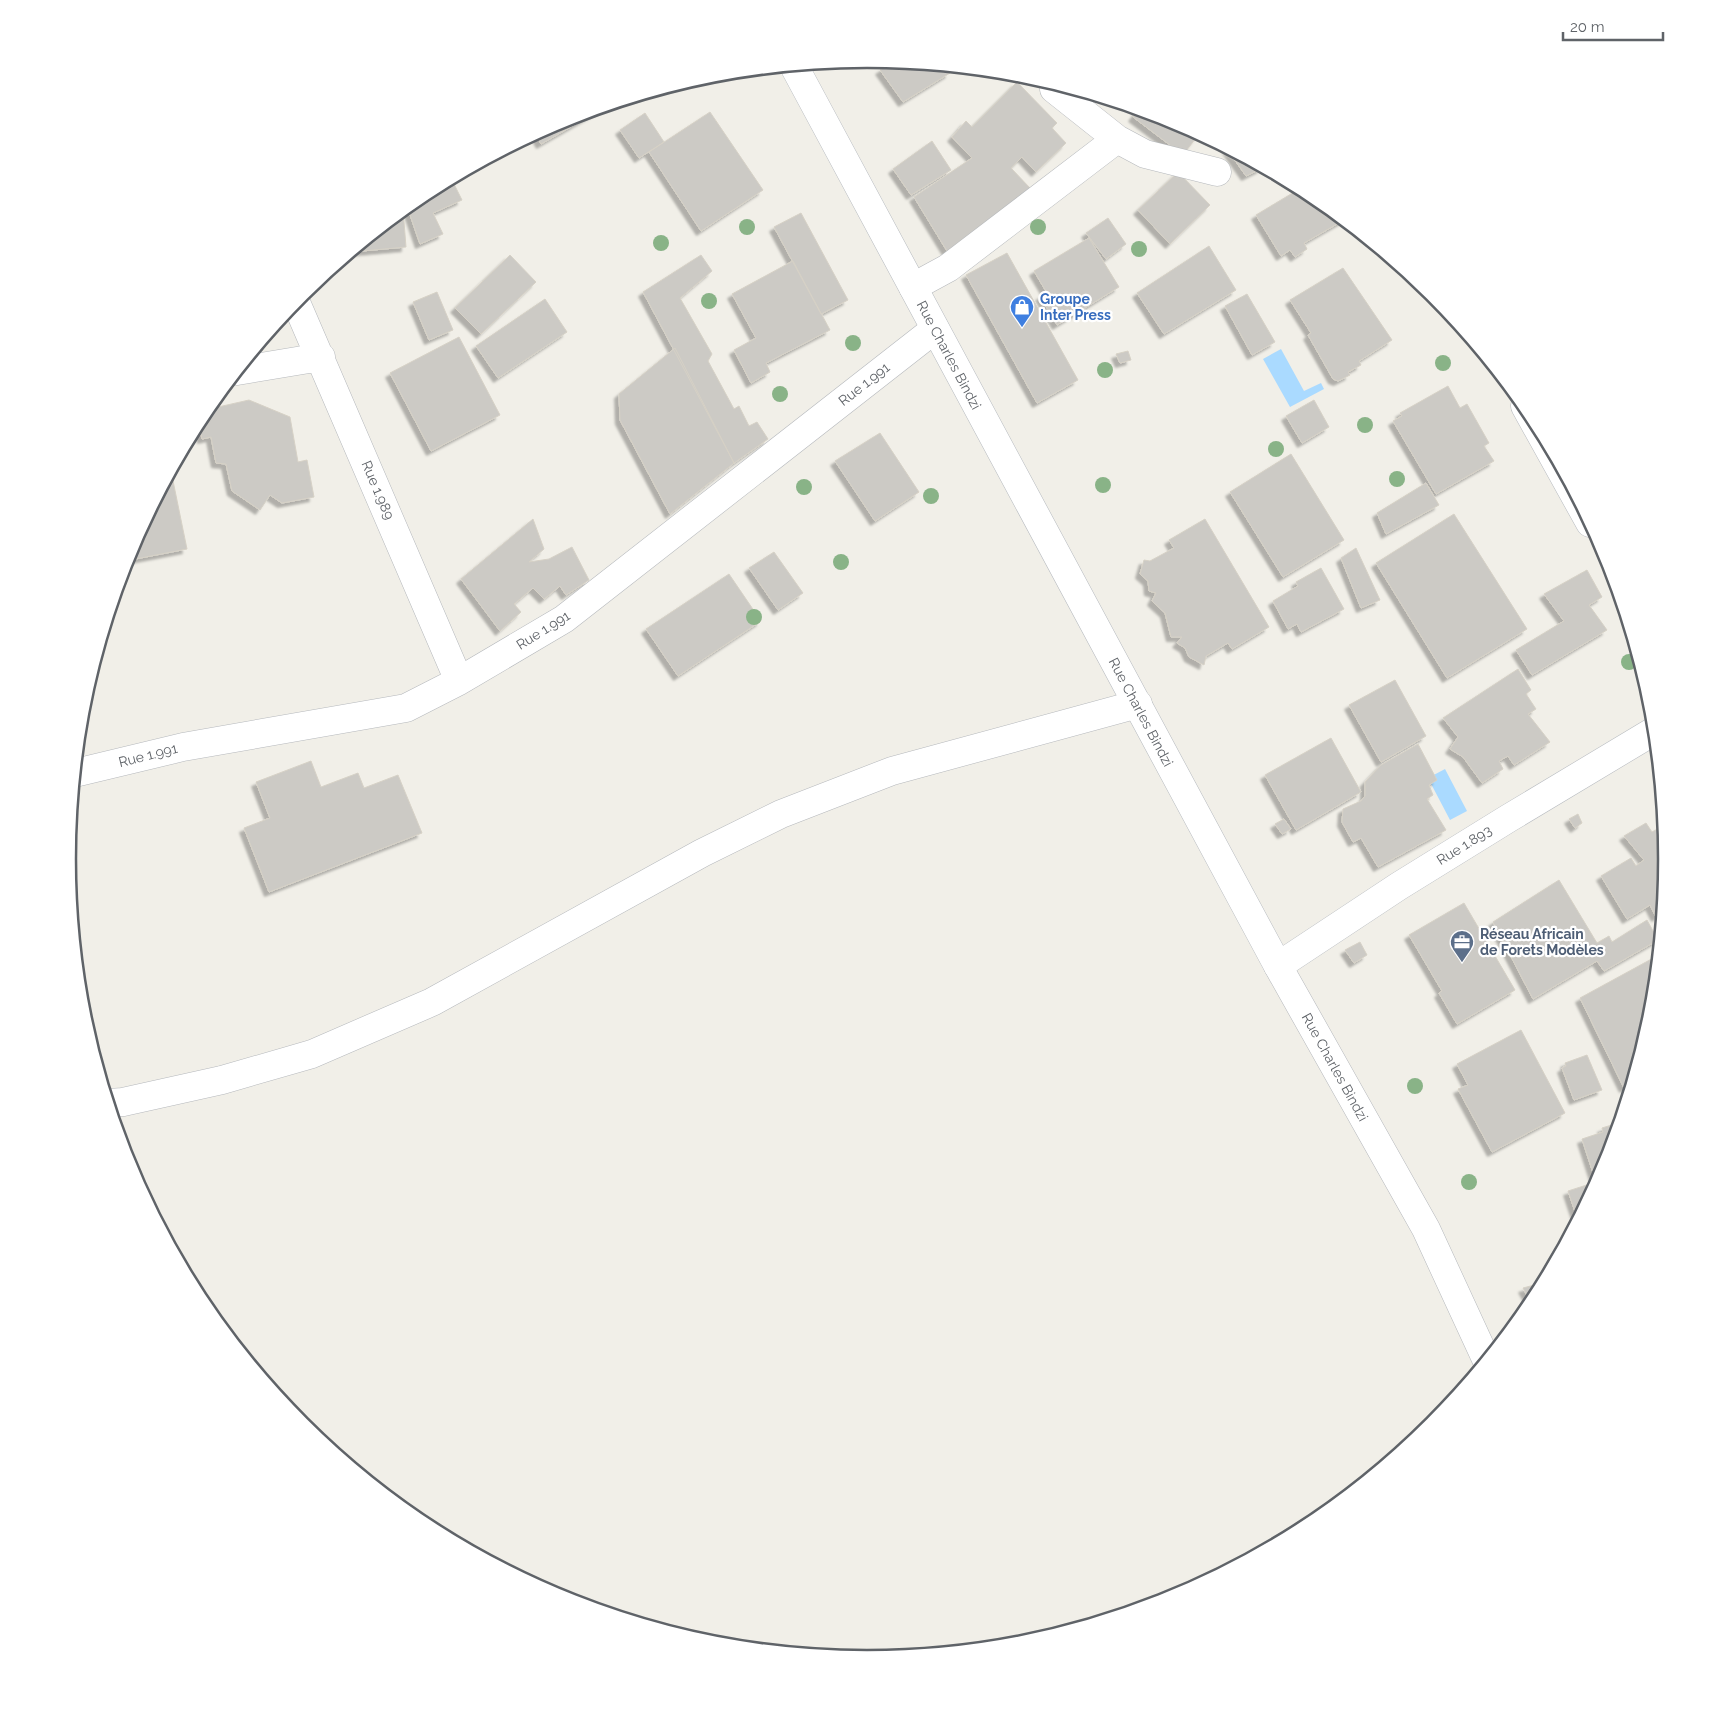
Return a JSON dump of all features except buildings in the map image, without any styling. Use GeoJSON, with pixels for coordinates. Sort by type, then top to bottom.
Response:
{"type":"FeatureCollection","features":[{"type":"Feature","properties":{"kind":"street","name":"Rue Charles Bindzi"},"geometry":{"type":"LineString","coordinates":[[797,71],[1278,966],[1426,1229],[1484,1353]]}},
{"type":"Feature","properties":{"kind":"street"},"geometry":{"type":"LineString","coordinates":[[1056,91],[1117,139],[1145,154],[1216,172]]}},
{"type":"Feature","properties":{"kind":"street"},"geometry":{"type":"LineString","coordinates":[[913,287],[948,268],[1117,139]]}},
{"type":"Feature","properties":{"kind":"street","name":"Rue 1.989"},"geometry":{"type":"LineString","coordinates":[[299,308],[321,356],[459,681]]}},
{"type":"Feature","properties":{"kind":"street","name":"Rue 1.991"},"geometry":{"type":"LineString","coordinates":[[80,772],[183,747],[406,708],[459,681],[564,619],[935,329]]}},
{"type":"Feature","properties":{"kind":"street"},"geometry":{"type":"LineString","coordinates":[[245,370],[321,356]]}},
{"type":"Feature","properties":{"kind":"street"},"geometry":{"type":"LineString","coordinates":[[114,1103],[222,1080],[312,1054],[432,1002],[702,852],[781,814],[892,771],[1138,704]]}},
{"type":"Feature","properties":{"kind":"street","name":"Rue 1.893"},"geometry":{"type":"LineString","coordinates":[[1278,966],[1424,870],[1647,735]]}},
{"type":"Feature","properties":{"kind":"water"},"geometry":{"type":"Polygon","coordinates":[[[1281,349],[1304,391],[1321,383],[1324,389],[1290,407],[1263,359],[1281,349]]]}},
{"type":"Feature","properties":{"kind":"water"},"geometry":{"type":"Polygon","coordinates":[[[1445,769],[1467,811],[1450,820],[1428,778],[1445,769]]]}},
{"type":"Feature","properties":{"kind":"place","name":"Groupe Inter Press"},"geometry":{"type":"Point","coordinates":[1022,328]}},
{"type":"Feature","properties":{"kind":"place","name":"Réseau Africain de Forets Modèles"},"geometry":{"type":"Point","coordinates":[1462,963]}}]}
